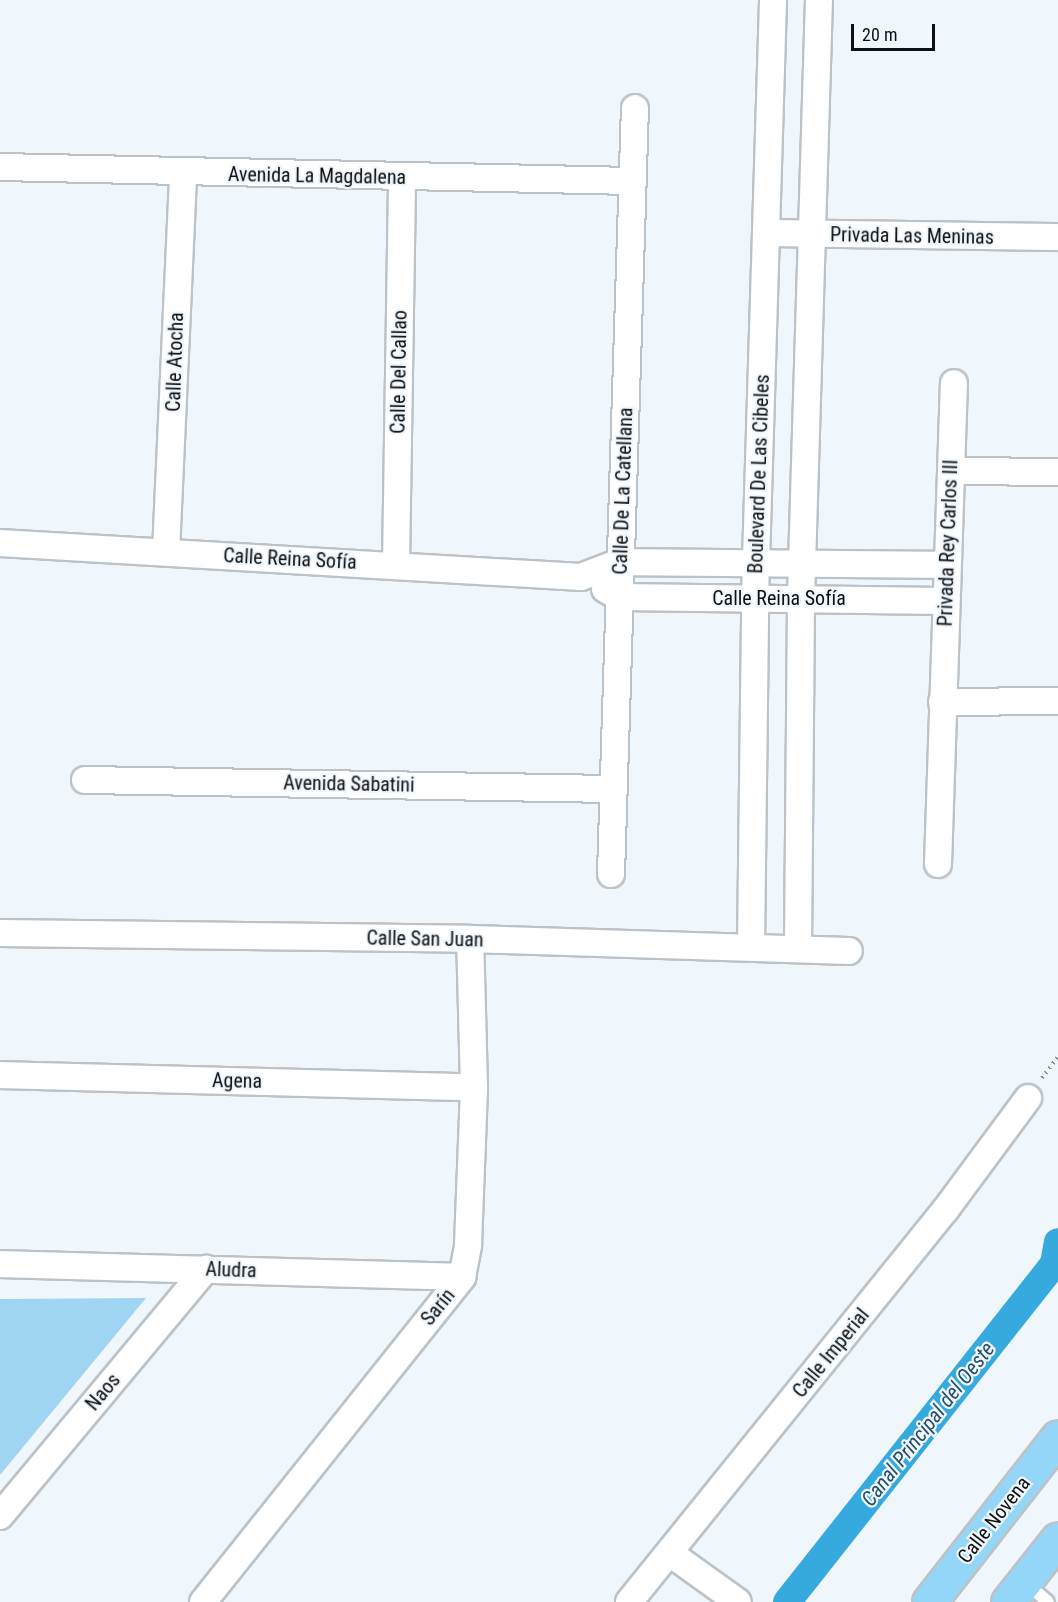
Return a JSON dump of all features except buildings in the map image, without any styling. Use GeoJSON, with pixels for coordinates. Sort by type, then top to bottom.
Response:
{"type":"FeatureCollection","features":[{"type":"Feature","properties":{"kind":"main road","name":"Calle Novena"},"geometry":{"type":"LineString","coordinates":[[929,1602],[1058,1437]]}},
{"type":"Feature","properties":{"kind":"main road"},"geometry":{"type":"LineString","coordinates":[[1027,1595],[1058,1539]]}},
{"type":"Feature","properties":{"kind":"street","name":"Boulevard De Las Cibeles"},"geometry":{"type":"LineString","coordinates":[[751,947],[756,561],[773,0]]}},
{"type":"Feature","properties":{"kind":"street"},"geometry":{"type":"LineString","coordinates":[[798,947],[801,598],[819,0]]}},
{"type":"Feature","properties":{"kind":"street","name":"Calle De La Catellana"},"geometry":{"type":"LineString","coordinates":[[611,874],[635,108]]}},
{"type":"Feature","properties":{"kind":"street","name":"Avenida La Magdalena"},"geometry":{"type":"LineString","coordinates":[[0,167],[402,178],[633,181]]}},
{"type":"Feature","properties":{"kind":"street","name":"Calle Atocha"},"geometry":{"type":"LineString","coordinates":[[166,552],[183,172]]}},
{"type":"Feature","properties":{"kind":"street","name":"Calle Del Callao"},"geometry":{"type":"LineString","coordinates":[[396,566],[402,178]]}},
{"type":"Feature","properties":{"kind":"street","name":"Privada Las Meninas"},"geometry":{"type":"LineString","coordinates":[[766,233],[1058,237]]}},
{"type":"Feature","properties":{"kind":"street","name":"Privada Rey Carlos III"},"geometry":{"type":"LineString","coordinates":[[939,864],[946,565],[954,383]]}},
{"type":"Feature","properties":{"kind":"street"},"geometry":{"type":"LineString","coordinates":[[951,471],[1058,472]]}},
{"type":"Feature","properties":{"kind":"street","name":"Calle Reina Sofía"},"geometry":{"type":"LineString","coordinates":[[0,543],[581,577],[619,597],[874,599],[946,602]]}},
{"type":"Feature","properties":{"kind":"street","name":"Calle Reina Sofía"},"geometry":{"type":"LineString","coordinates":[[581,577],[620,562],[756,561],[946,565]]}},
{"type":"Feature","properties":{"kind":"street"},"geometry":{"type":"LineString","coordinates":[[687,598],[688,563]]}},
{"type":"Feature","properties":{"kind":"street"},"geometry":{"type":"LineString","coordinates":[[874,564],[874,599]]}},
{"type":"Feature","properties":{"kind":"street"},"geometry":{"type":"LineString","coordinates":[[942,702],[1058,701]]}},
{"type":"Feature","properties":{"kind":"street","name":"Avenida Sabatini"},"geometry":{"type":"LineString","coordinates":[[85,780],[613,789]]}},
{"type":"Feature","properties":{"kind":"street","name":"Calle San Juan"},"geometry":{"type":"LineString","coordinates":[[0,933],[470,939],[798,947],[849,951]]}},
{"type":"Feature","properties":{"kind":"street","name":"Sarín"},"geometry":{"type":"LineString","coordinates":[[203,1602],[462,1277],[468,1245],[474,1087],[470,939]]}},
{"type":"Feature","properties":{"kind":"street","name":"Agena"},"geometry":{"type":"LineString","coordinates":[[0,1076],[474,1087]]}},
{"type":"Feature","properties":{"kind":"street","name":"Calle Imperial"},"geometry":{"type":"LineString","coordinates":[[629,1602],[671,1554],[946,1209],[1028,1098]]}},
{"type":"Feature","properties":{"kind":"street","name":"Aludra"},"geometry":{"type":"LineString","coordinates":[[0,1264],[462,1277]]}},
{"type":"Feature","properties":{"kind":"street","name":"Naos"},"geometry":{"type":"LineString","coordinates":[[0,1516],[206,1269]]}},
{"type":"Feature","properties":{"kind":"street"},"geometry":{"type":"LineString","coordinates":[[671,1554],[738,1602]]}},
{"type":"Feature","properties":{"kind":"shaded area"},"geometry":{"type":"Polygon","coordinates":[[[146,1298],[0,1475],[0,1299],[146,1298]]]}},
{"type":"Feature","properties":{"kind":"waterway","name":"Canal Principal del Oeste"},"geometry":{"type":"LineString","coordinates":[[787,1602],[1054,1264],[1058,1242]]}}]}
